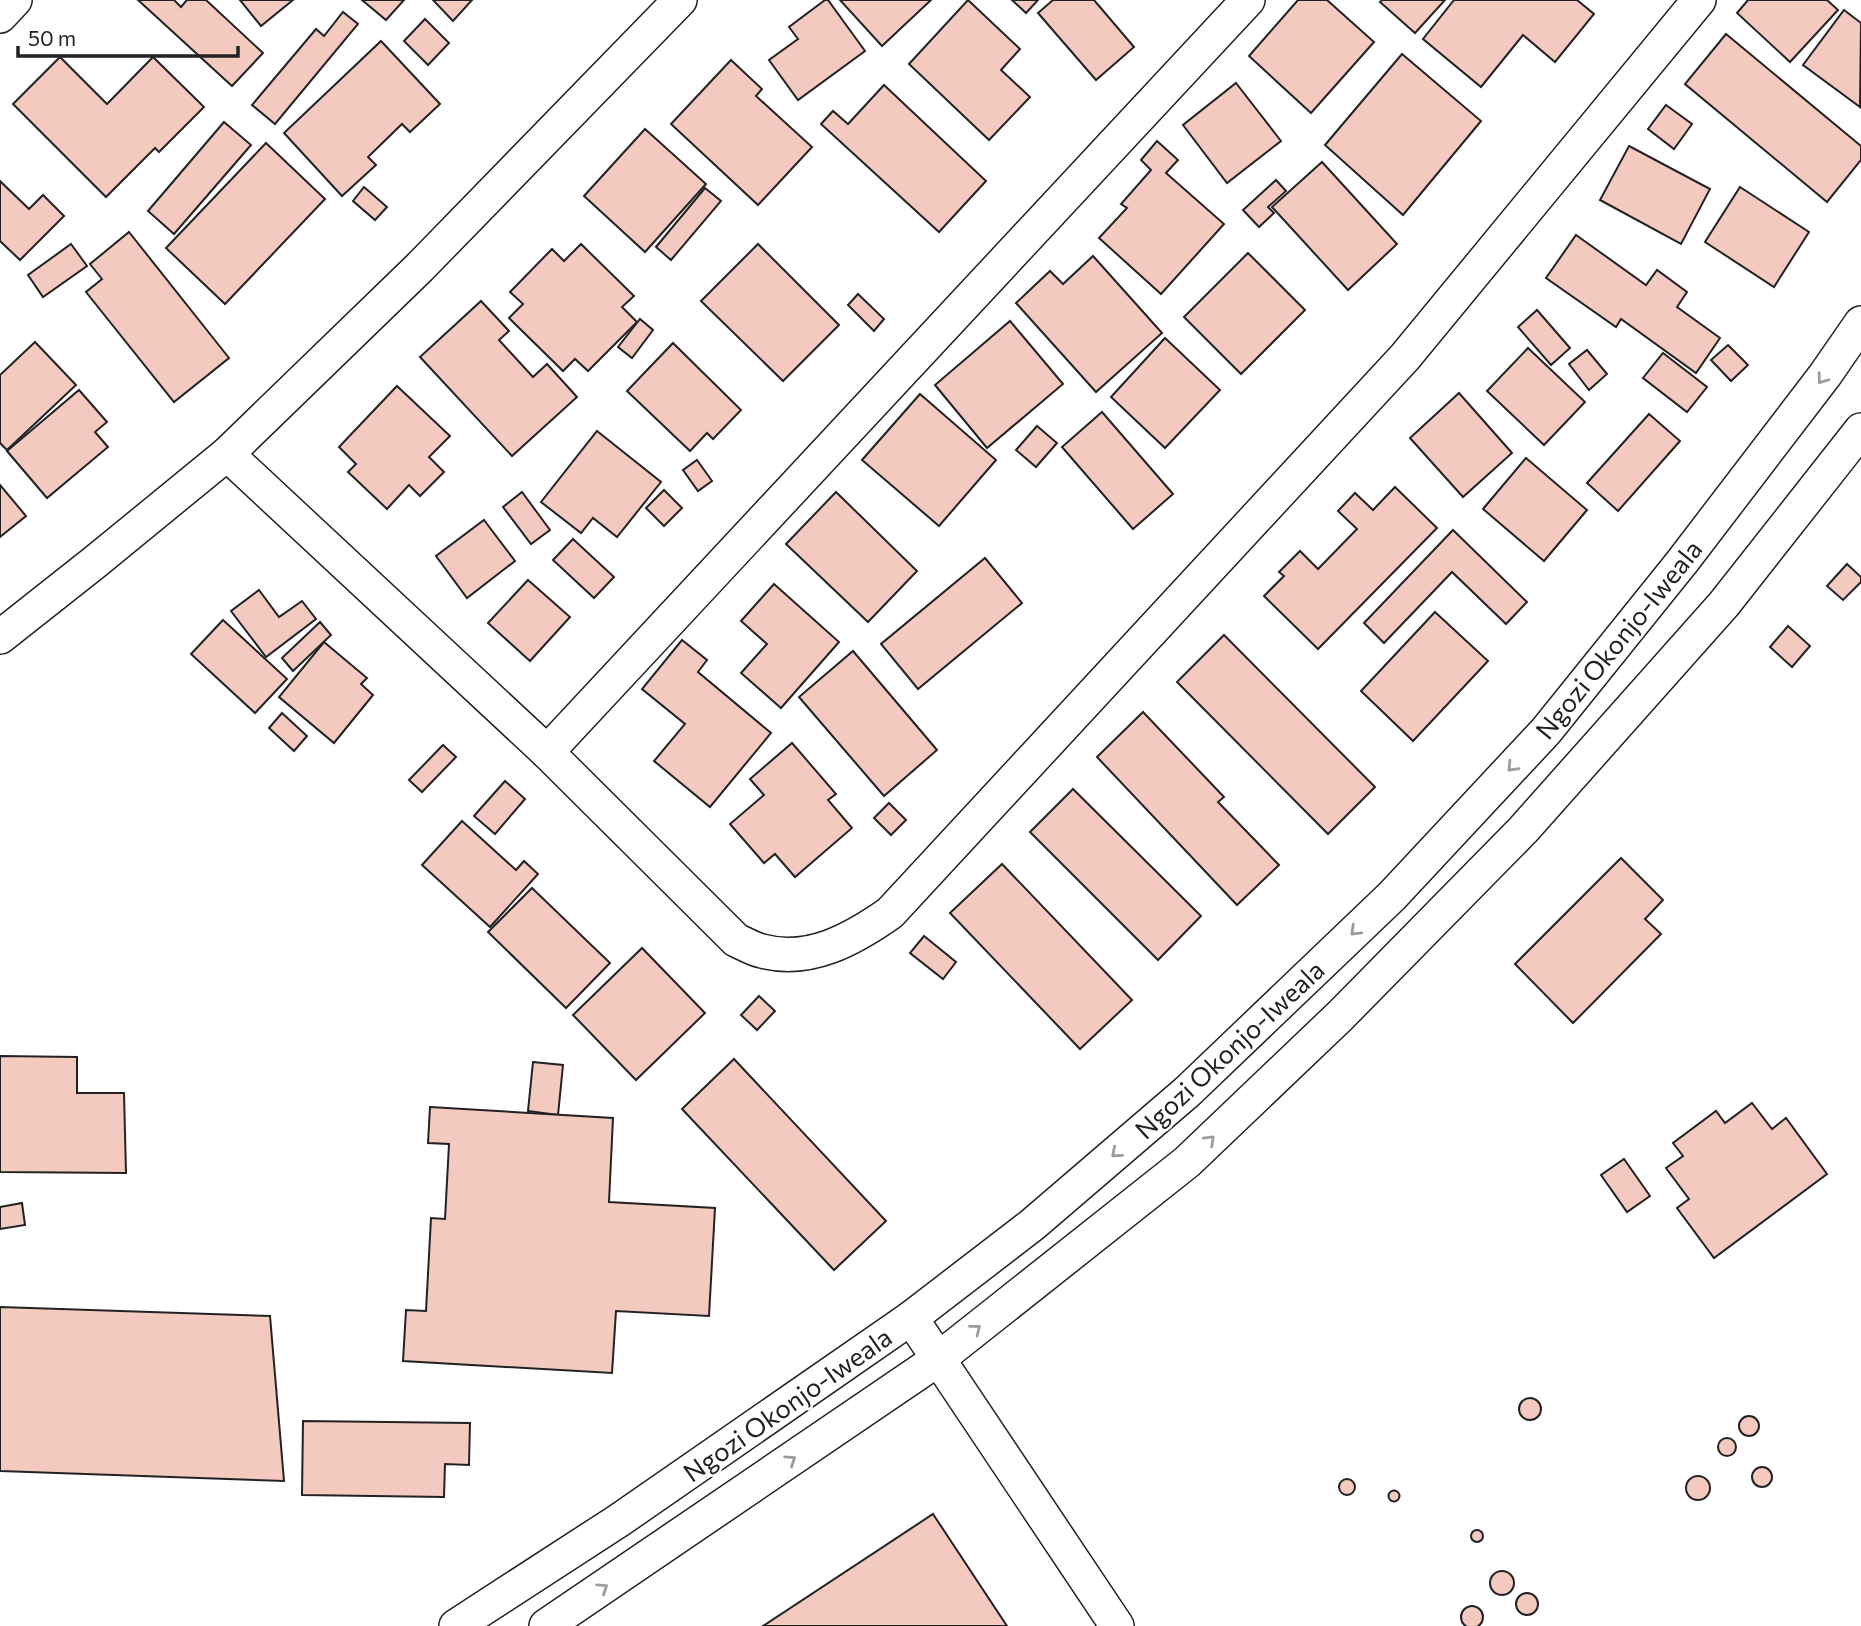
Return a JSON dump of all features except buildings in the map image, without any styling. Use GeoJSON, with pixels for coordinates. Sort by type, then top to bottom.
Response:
{"type":"FeatureCollection","features":[{"type":"Feature","properties":{"kind":"street"},"geometry":{"type":"LineString","coordinates":[[0,16],[15,0]]}},
{"type":"Feature","properties":{"kind":"street"},"geometry":{"type":"LineString","coordinates":[[547,752],[1248,0]]}},
{"type":"Feature","properties":{"kind":"street"},"geometry":{"type":"LineString","coordinates":[[227,454],[547,752],[736,940],[762,951],[790,955],[828,948],[862,933],[890,913],[1405,357],[1699,0]]}},
{"type":"Feature","properties":{"kind":"street"},"geometry":{"type":"LineString","coordinates":[[0,636],[227,454],[419,267],[662,6]]}},
{"type":"Feature","properties":{"kind":"street","name":"Ngozi Okonjo-Iweala"},"geometry":{"type":"LineString","coordinates":[[456,1626],[618,1521],[911,1318],[1032,1225],[1187,1092],[1391,896],[1546,731],[1682,562],[1825,375],[1861,323]]}},
{"type":"Feature","properties":{"kind":"street","name":"Ngozi Okonjo-Iweala"},"geometry":{"type":"LineString","coordinates":[[546,1626],[937,1360],[1187,1162],[1340,1016],[1523,830],[1724,604],[1861,430]]}},
{"type":"Feature","properties":{"kind":"street"},"geometry":{"type":"LineString","coordinates":[[911,1318],[1117,1626]]}}]}
